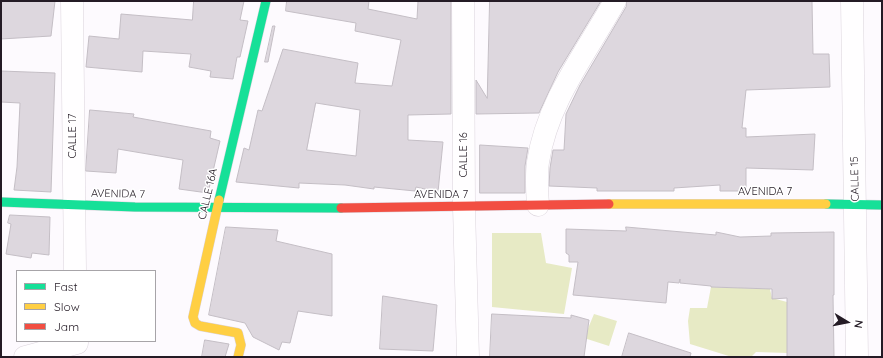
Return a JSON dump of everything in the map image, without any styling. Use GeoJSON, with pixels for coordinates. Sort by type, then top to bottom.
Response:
{"type":"FeatureCollection","features":[{"type":"Feature","properties":{"kind":"street","name":"CALLE 17"},"geometry":{"type":"LineString","coordinates":[[72,1],[75,270]]}},
{"type":"Feature","properties":{"kind":"street","name":"CALLE 16A"},"geometry":{"type":"LineString","coordinates":[[238,357],[242,348],[242,340],[238,333],[200,326],[195,323],[193,317],[266,1]]}},
{"type":"Feature","properties":{"kind":"street","name":"CALLE 16"},"geometry":{"type":"LineString","coordinates":[[463,1],[464,207],[468,357]]}},
{"type":"Feature","properties":{"kind":"street"},"geometry":{"type":"LineString","coordinates":[[538,205],[538,162],[546,130],[564,85],[594,38],[615,1]]}},
{"type":"Feature","properties":{"kind":"street","name":"CALLE 15"},"geometry":{"type":"LineString","coordinates":[[852,1],[857,357]]}},
{"type":"Feature","properties":{"kind":"street","name":"AVENIDA 7"},"geometry":{"type":"LineString","coordinates":[[1,202],[74,206],[217,208],[464,207],[538,205],[882,205]]}},
{"type":"Feature","properties":{"kind":"street"},"geometry":{"type":"LineString","coordinates":[[25,357],[77,347]]}},
{"type":"Feature","properties":{"kind":"green space"},"geometry":{"type":"Polygon","coordinates":[[[492,233],[541,233],[546,263],[572,268],[564,314],[492,307],[492,233]]]}},
{"type":"Feature","properties":{"kind":"green space"},"geometry":{"type":"Polygon","coordinates":[[[711,287],[770,289],[772,298],[787,302],[787,353],[756,352],[751,357],[732,357],[690,344],[688,321],[690,308],[707,308],[711,287]]]}},
{"type":"Feature","properties":{"kind":"green space"},"geometry":{"type":"Polygon","coordinates":[[[594,314],[617,321],[609,346],[584,338],[594,314]]]}},
{"type":"Feature","properties":{"kind":"building"},"geometry":{"type":"Polygon","coordinates":[[[1,1],[55,1],[51,36],[1,39],[1,1]]]}},
{"type":"Feature","properties":{"kind":"building"},"geometry":{"type":"Polygon","coordinates":[[[194,1],[244,1],[240,20],[248,21],[240,57],[237,57],[233,79],[210,77],[211,71],[189,67],[191,54],[143,51],[142,72],[86,67],[89,36],[119,39],[121,14],[192,20],[194,1]]]}},
{"type":"Feature","properties":{"kind":"building"},"geometry":{"type":"Polygon","coordinates":[[[287,1],[369,1],[368,9],[417,19],[418,1],[451,1],[451,114],[408,115],[408,140],[443,142],[438,192],[416,187],[415,191],[299,183],[299,188],[236,182],[244,148],[249,150],[258,110],[262,111],[283,49],[358,63],[355,83],[392,86],[401,40],[355,31],[356,23],[286,11],[287,1]],[[316,103],[307,150],[356,156],[360,110],[316,103]]]}},
{"type":"Feature","properties":{"kind":"building"},"geometry":{"type":"Polygon","coordinates":[[[490,1],[601,1],[558,72],[539,113],[476,114],[476,80],[487,98],[490,1]]]}},
{"type":"Feature","properties":{"kind":"building"},"geometry":{"type":"Polygon","coordinates":[[[627,1],[812,1],[813,54],[829,54],[830,87],[746,90],[742,128],[746,128],[746,137],[815,134],[813,170],[746,168],[746,191],[720,191],[720,185],[674,188],[674,191],[597,191],[597,188],[549,186],[553,150],[564,150],[566,114],[580,85],[626,7],[627,1]]]}},
{"type":"Feature","properties":{"kind":"building"},"geometry":{"type":"Polygon","coordinates":[[[273,26],[275,26],[268,62],[265,62],[273,26]]]}},
{"type":"Feature","properties":{"kind":"building"},"geometry":{"type":"Polygon","coordinates":[[[1,71],[55,73],[51,192],[14,190],[17,167],[20,103],[1,102],[1,71]]]}},
{"type":"Feature","properties":{"kind":"building"},"geometry":{"type":"Polygon","coordinates":[[[90,110],[134,114],[133,117],[211,131],[210,138],[220,141],[208,193],[179,189],[183,160],[118,149],[116,173],[86,171],[90,110]]]}},
{"type":"Feature","properties":{"kind":"building"},"geometry":{"type":"Polygon","coordinates":[[[480,145],[528,148],[525,166],[525,193],[480,193],[480,145]]]}},
{"type":"Feature","properties":{"kind":"building"},"geometry":{"type":"Polygon","coordinates":[[[10,215],[50,217],[49,255],[32,253],[31,258],[6,254],[11,224],[8,223],[10,215]]]}},
{"type":"Feature","properties":{"kind":"building"},"geometry":{"type":"Polygon","coordinates":[[[226,227],[278,230],[276,241],[332,254],[332,316],[298,311],[290,343],[282,342],[279,350],[253,337],[245,323],[209,315],[226,227]]]}},
{"type":"Feature","properties":{"kind":"building"},"geometry":{"type":"Polygon","coordinates":[[[626,227],[716,235],[716,232],[740,237],[771,236],[771,233],[834,232],[834,357],[787,357],[787,298],[772,299],[772,289],[711,287],[680,283],[680,279],[679,283],[668,282],[666,303],[573,295],[578,262],[569,262],[569,255],[566,253],[566,229],[626,231],[626,227]]]}},
{"type":"Feature","properties":{"kind":"building"},"geometry":{"type":"Polygon","coordinates":[[[383,296],[437,305],[433,351],[380,349],[383,296]]]}},
{"type":"Feature","properties":{"kind":"building"},"geometry":{"type":"Polygon","coordinates":[[[492,314],[571,318],[571,315],[589,320],[584,357],[490,357],[492,314]]]}},
{"type":"Feature","properties":{"kind":"building"},"geometry":{"type":"Polygon","coordinates":[[[629,333],[691,353],[690,357],[622,357],[629,333]]]}},
{"type":"Feature","properties":{"kind":"building"},"geometry":{"type":"Polygon","coordinates":[[[205,340],[229,344],[225,357],[202,357],[205,340]]]}},
{"type":"Feature","properties":{"kind":"traffic: fast"},"geometry":{"type":"LineString","coordinates":[[219,200],[266,1]]}},
{"type":"Feature","properties":{"kind":"traffic: fast"},"geometry":{"type":"LineString","coordinates":[[1,202],[135,207],[341,208]]}},
{"type":"Feature","properties":{"kind":"traffic: fast"},"geometry":{"type":"LineString","coordinates":[[826,204],[882,205]]}},
{"type":"Feature","properties":{"kind":"traffic: slow"},"geometry":{"type":"LineString","coordinates":[[219,200],[193,317],[195,323],[200,326],[238,333],[241,345],[238,357]]}},
{"type":"Feature","properties":{"kind":"traffic: slow"},"geometry":{"type":"LineString","coordinates":[[609,204],[826,204]]}},
{"type":"Feature","properties":{"kind":"traffic: jam"},"geometry":{"type":"LineString","coordinates":[[341,208],[609,204]]}}]}
